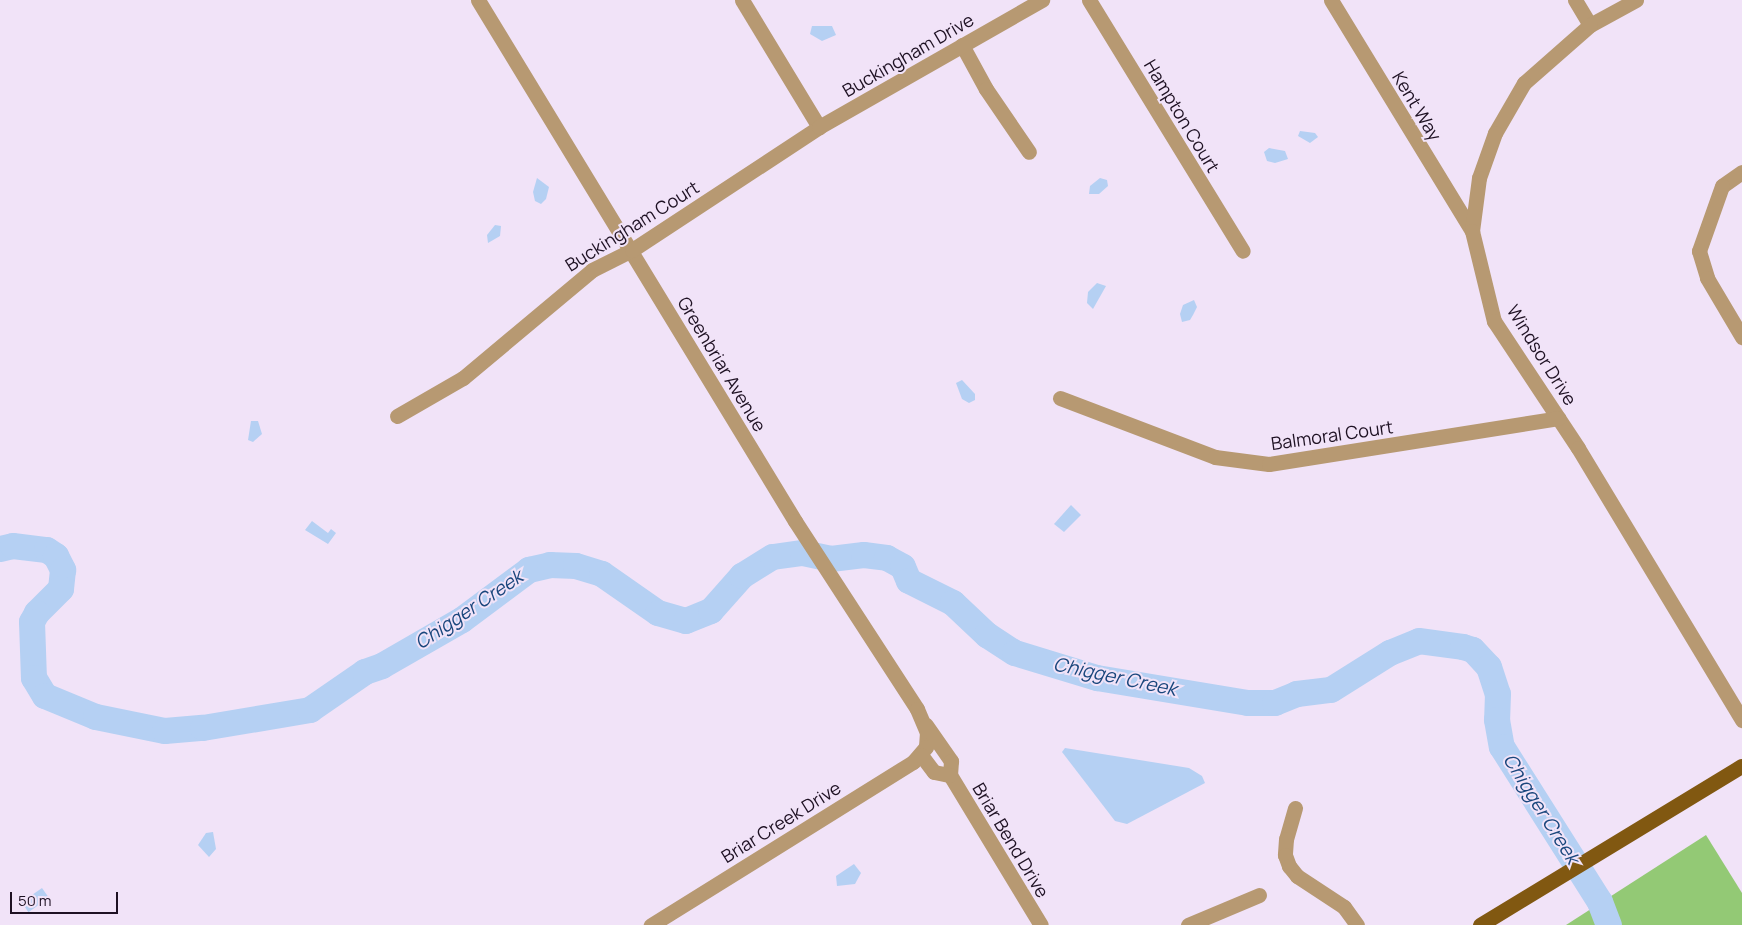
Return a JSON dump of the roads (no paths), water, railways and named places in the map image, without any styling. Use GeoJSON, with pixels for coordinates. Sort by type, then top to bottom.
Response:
{"type":"FeatureCollection","features":[{"type":"Feature","properties":{"kind":"main road"},"geometry":{"type":"LineString","coordinates":[[1480,925],[1742,766]]}},
{"type":"Feature","properties":{"kind":"street","name":"Greenbriar Avenue"},"geometry":{"type":"LineString","coordinates":[[478,0],[632,250],[795,521],[922,718],[926,732],[924,751]]}},
{"type":"Feature","properties":{"kind":"street"},"geometry":{"type":"LineString","coordinates":[[742,0],[819,127]]}},
{"type":"Feature","properties":{"kind":"street","name":"Buckingham Drive"},"geometry":{"type":"LineString","coordinates":[[819,127],[1042,0]]}},
{"type":"Feature","properties":{"kind":"street","name":"Hampton Court"},"geometry":{"type":"LineString","coordinates":[[1089,0],[1242,251]]}},
{"type":"Feature","properties":{"kind":"street","name":"Kent Way"},"geometry":{"type":"LineString","coordinates":[[1331,0],[1472,231]]}},
{"type":"Feature","properties":{"kind":"street"},"geometry":{"type":"LineString","coordinates":[[1575,0],[1590,25]]}},
{"type":"Feature","properties":{"kind":"street","name":"Windsor Drive"},"geometry":{"type":"LineString","coordinates":[[1636,0],[1590,25],[1524,83],[1494,133],[1479,178],[1472,231],[1494,321],[1558,418],[1742,720]]}},
{"type":"Feature","properties":{"kind":"street"},"geometry":{"type":"LineString","coordinates":[[962,45],[986,89],[1029,152]]}},
{"type":"Feature","properties":{"kind":"street","name":"Buckingham Court"},"geometry":{"type":"LineString","coordinates":[[397,416],[463,378],[592,270],[632,250],[819,127]]}},
{"type":"Feature","properties":{"kind":"street"},"geometry":{"type":"LineString","coordinates":[[1742,172],[1722,186],[1700,251],[1707,278],[1742,337]]}},
{"type":"Feature","properties":{"kind":"street","name":"Balmoral Court"},"geometry":{"type":"LineString","coordinates":[[1060,398],[1215,457],[1269,464],[1558,418]]}},
{"type":"Feature","properties":{"kind":"street","name":"Briar Bend Drive"},"geometry":{"type":"LineString","coordinates":[[922,718],[951,761],[950,775],[1040,925]]}},
{"type":"Feature","properties":{"kind":"street","name":"Briar Bend Drive"},"geometry":{"type":"LineString","coordinates":[[924,751],[934,772],[950,775]]}},
{"type":"Feature","properties":{"kind":"street","name":"Briar Creek Drive"},"geometry":{"type":"LineString","coordinates":[[651,925],[924,751]]}},
{"type":"Feature","properties":{"kind":"street"},"geometry":{"type":"LineString","coordinates":[[1296,808],[1286,839],[1285,855],[1289,866],[1297,876],[1344,907],[1357,925]]}},
{"type":"Feature","properties":{"kind":"street"},"geometry":{"type":"LineString","coordinates":[[1188,925],[1259,895]]}},
{"type":"Feature","properties":{"kind":"water"},"geometry":{"type":"Polygon","coordinates":[[[812,26],[832,26],[836,35],[822,41],[810,34],[812,26]]]}},
{"type":"Feature","properties":{"kind":"water"},"geometry":{"type":"Polygon","coordinates":[[[1300,131],[1315,133],[1318,137],[1310,143],[1298,136],[1300,131]]]}},
{"type":"Feature","properties":{"kind":"water"},"geometry":{"type":"Polygon","coordinates":[[[1269,148],[1285,151],[1288,159],[1275,163],[1267,161],[1264,152],[1269,148]]]}},
{"type":"Feature","properties":{"kind":"water"},"geometry":{"type":"Polygon","coordinates":[[[537,178],[549,187],[546,199],[541,204],[535,201],[533,192],[537,178]]]}},
{"type":"Feature","properties":{"kind":"water"},"geometry":{"type":"Polygon","coordinates":[[[1100,178],[1107,180],[1108,186],[1099,194],[1089,194],[1090,186],[1100,178]]]}},
{"type":"Feature","properties":{"kind":"water"},"geometry":{"type":"Polygon","coordinates":[[[495,225],[501,226],[500,236],[488,243],[487,235],[495,225]]]}},
{"type":"Feature","properties":{"kind":"water"},"geometry":{"type":"Polygon","coordinates":[[[1097,283],[1106,286],[1093,309],[1087,303],[1088,292],[1097,283]]]}},
{"type":"Feature","properties":{"kind":"water"},"geometry":{"type":"Polygon","coordinates":[[[1194,300],[1197,307],[1193,315],[1190,320],[1182,322],[1180,314],[1183,305],[1194,300]]]}},
{"type":"Feature","properties":{"kind":"water"},"geometry":{"type":"Polygon","coordinates":[[[962,380],[975,394],[975,400],[969,403],[962,399],[956,383],[962,380]]]}},
{"type":"Feature","properties":{"kind":"water"},"geometry":{"type":"Polygon","coordinates":[[[251,421],[258,421],[262,434],[253,442],[248,440],[251,421]]]}},
{"type":"Feature","properties":{"kind":"water"},"geometry":{"type":"Polygon","coordinates":[[[1071,505],[1081,515],[1064,532],[1054,524],[1071,505]]]}},
{"type":"Feature","properties":{"kind":"water"},"geometry":{"type":"Polygon","coordinates":[[[312,521],[328,533],[331,529],[336,533],[328,544],[305,530],[312,521]]]}},
{"type":"Feature","properties":{"kind":"water"},"geometry":{"type":"Polygon","coordinates":[[[1065,748],[1189,768],[1202,776],[1205,783],[1127,824],[1115,821],[1062,752],[1065,748]]]}},
{"type":"Feature","properties":{"kind":"water"},"geometry":{"type":"Polygon","coordinates":[[[213,832],[216,849],[209,857],[198,845],[206,833],[213,832]]]}},
{"type":"Feature","properties":{"kind":"water"},"geometry":{"type":"Polygon","coordinates":[[[854,864],[861,873],[855,884],[837,886],[836,876],[854,864]]]}},
{"type":"Feature","properties":{"kind":"water"},"geometry":{"type":"Polygon","coordinates":[[[42,888],[49,898],[28,912],[22,902],[42,888]]]}},
{"type":"Feature","properties":{"kind":"waterway","name":"Chigger Creek"},"geometry":{"type":"LineString","coordinates":[[0,549],[13,546],[47,550],[56,556],[63,570],[61,589],[37,613],[32,622],[34,678],[45,696],[96,717],[165,731],[203,728],[310,710],[365,672],[382,666],[462,620],[529,570],[550,565],[576,566],[602,574],[658,613],[686,621],[711,611],[742,576],[773,557],[803,553],[831,559],[864,555],[887,558],[903,567],[909,581],[953,603],[987,635],[1015,653],[1097,678],[1248,703],[1275,703],[1297,694],[1331,690],[1390,653],[1419,641],[1463,647],[1473,650],[1489,667],[1498,694],[1497,720],[1502,747],[1600,902],[1609,925]]}}]}
